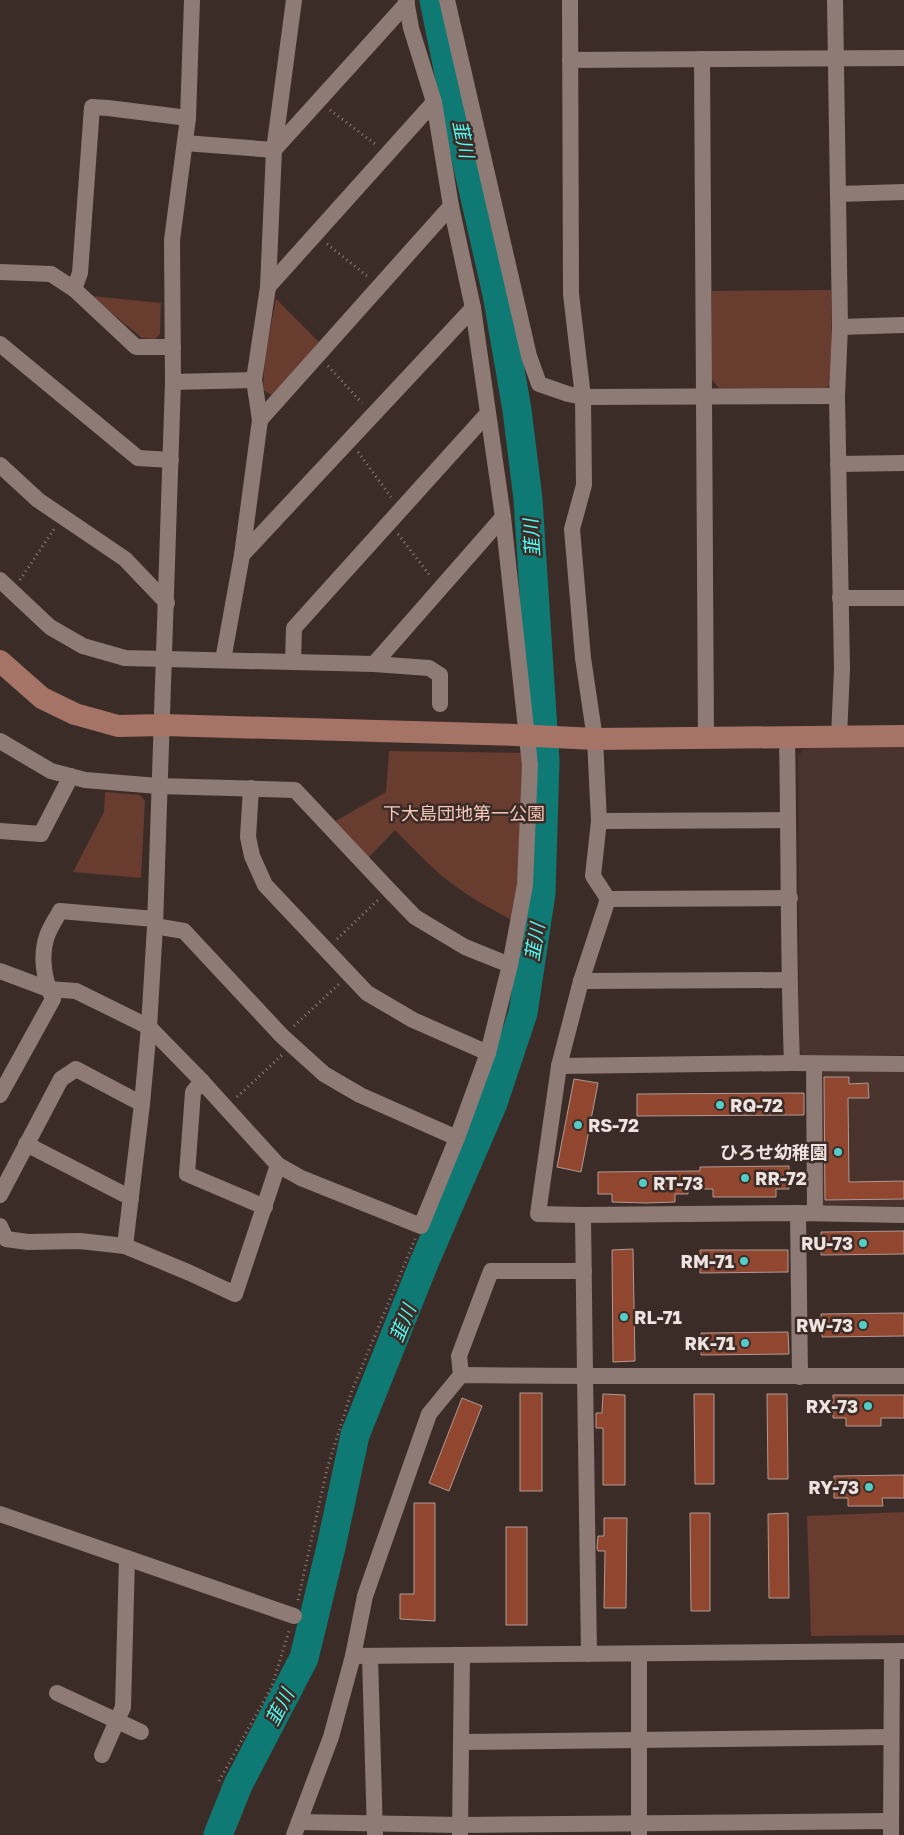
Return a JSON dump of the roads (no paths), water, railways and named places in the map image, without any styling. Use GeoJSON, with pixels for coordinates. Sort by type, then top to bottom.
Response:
{"type":"FeatureCollection","features":[{"type":"Feature","properties":{"kind":"street"},"geometry":{"type":"LineString","coordinates":[[125,1246],[142,1104],[155,922],[158,786],[165,660],[173,382],[172,240],[188,118],[192,0]]}},
{"type":"Feature","properties":{"kind":"street"},"geometry":{"type":"LineString","coordinates":[[223,660],[242,555],[260,420],[254,380],[268,287],[274,150],[294,0]]}},
{"type":"Feature","properties":{"kind":"street"},"geometry":{"type":"LineString","coordinates":[[447,0],[529,356],[540,384],[568,394],[584,397],[705,395],[837,396]]}},
{"type":"Feature","properties":{"kind":"street"},"geometry":{"type":"LineString","coordinates":[[570,0],[571,294],[584,397],[584,485],[572,529],[583,658],[584,739],[599,821],[593,876],[608,899]]}},
{"type":"Feature","properties":{"kind":"street"},"geometry":{"type":"LineString","coordinates":[[835,0],[840,327],[837,396],[842,669],[838,737]]}},
{"type":"Feature","properties":{"kind":"street"},"geometry":{"type":"LineString","coordinates":[[274,150],[407,2]]}},
{"type":"Feature","properties":{"kind":"street"},"geometry":{"type":"LineString","coordinates":[[0,971],[48,988],[76,991],[149,1027],[202,1081],[278,1165],[301,1178],[421,1226],[457,1138],[488,1053],[510,965],[525,885],[530,765],[503,517],[473,308],[451,206],[434,102],[411,28],[407,2]]}},
{"type":"Feature","properties":{"kind":"street"},"geometry":{"type":"LineString","coordinates":[[570,60],[904,58]]}},
{"type":"Feature","properties":{"kind":"street"},"geometry":{"type":"LineString","coordinates":[[702,59],[706,738]]}},
{"type":"Feature","properties":{"kind":"street"},"geometry":{"type":"LineString","coordinates":[[268,287],[434,102]]}},
{"type":"Feature","properties":{"kind":"street"},"geometry":{"type":"LineString","coordinates":[[74,289],[80,273],[92,107],[188,118]]}},
{"type":"Feature","properties":{"kind":"street"},"geometry":{"type":"LineString","coordinates":[[185,143],[274,150]]}},
{"type":"Feature","properties":{"kind":"street"},"geometry":{"type":"LineString","coordinates":[[838,194],[904,192]]}},
{"type":"Feature","properties":{"kind":"street"},"geometry":{"type":"LineString","coordinates":[[260,420],[451,206]]}},
{"type":"Feature","properties":{"kind":"street"},"geometry":{"type":"LineString","coordinates":[[0,272],[51,274],[74,289],[136,347],[173,347]]}},
{"type":"Feature","properties":{"kind":"street"},"geometry":{"type":"LineString","coordinates":[[242,555],[473,308]]}},
{"type":"Feature","properties":{"kind":"street"},"geometry":{"type":"LineString","coordinates":[[840,327],[904,325]]}},
{"type":"Feature","properties":{"kind":"street"},"geometry":{"type":"LineString","coordinates":[[0,344],[138,458],[171,460]]}},
{"type":"Feature","properties":{"kind":"street"},"geometry":{"type":"LineString","coordinates":[[173,382],[254,380]]}},
{"type":"Feature","properties":{"kind":"street"},"geometry":{"type":"LineString","coordinates":[[293,662],[294,628],[488,414]]}},
{"type":"Feature","properties":{"kind":"street"},"geometry":{"type":"LineString","coordinates":[[838,464],[904,463]]}},
{"type":"Feature","properties":{"kind":"street"},"geometry":{"type":"LineString","coordinates":[[0,466],[38,500],[126,558],[166,603]]}},
{"type":"Feature","properties":{"kind":"street"},"geometry":{"type":"LineString","coordinates":[[374,664],[503,517]]}},
{"type":"Feature","properties":{"kind":"street"},"geometry":{"type":"LineString","coordinates":[[6,585],[50,627],[84,646],[125,658],[374,664],[429,668],[440,674],[440,704]]}},
{"type":"Feature","properties":{"kind":"street"},"geometry":{"type":"LineString","coordinates":[[840,598],[904,598]]}},
{"type":"Feature","properties":{"kind":"street"},"geometry":{"type":"LineString","coordinates":[[0,661],[42,698],[75,714],[118,726],[162,725],[515,735],[584,739],[904,736]]}},
{"type":"Feature","properties":{"kind":"street"},"geometry":{"type":"LineString","coordinates":[[787,737],[790,898],[789,980],[792,1063]]}},
{"type":"Feature","properties":{"kind":"street"},"geometry":{"type":"LineString","coordinates":[[0,741],[51,771],[85,780],[158,786],[295,790],[416,917],[465,947],[510,965]]}},
{"type":"Feature","properties":{"kind":"street"},"geometry":{"type":"LineString","coordinates":[[0,831],[41,834],[71,776]]}},
{"type":"Feature","properties":{"kind":"street"},"geometry":{"type":"LineString","coordinates":[[251,788],[248,837],[252,856],[265,885],[367,993],[413,1020],[488,1053]]}},
{"type":"Feature","properties":{"kind":"street"},"geometry":{"type":"LineString","coordinates":[[599,821],[788,820]]}},
{"type":"Feature","properties":{"kind":"street"},"geometry":{"type":"LineString","coordinates":[[608,899],[790,898]]}},
{"type":"Feature","properties":{"kind":"street"},"geometry":{"type":"LineString","coordinates":[[608,899],[581,981],[559,1066],[538,1214],[815,1213],[904,1215]]}},
{"type":"Feature","properties":{"kind":"street"},"geometry":{"type":"LineString","coordinates":[[0,1094],[53,999],[43,969],[46,937],[60,911],[155,922],[184,931],[287,1041],[324,1074],[360,1095],[457,1138]]}},
{"type":"Feature","properties":{"kind":"street"},"geometry":{"type":"LineString","coordinates":[[581,981],[789,980]]}},
{"type":"Feature","properties":{"kind":"street"},"geometry":{"type":"LineString","coordinates":[[559,1066],[792,1063],[904,1064]]}},
{"type":"Feature","properties":{"kind":"street"},"geometry":{"type":"LineString","coordinates":[[814,1064],[815,1213]]}},
{"type":"Feature","properties":{"kind":"street"},"geometry":{"type":"LineString","coordinates":[[0,1195],[62,1079],[76,1069],[142,1104]]}},
{"type":"Feature","properties":{"kind":"street"},"geometry":{"type":"LineString","coordinates":[[202,1081],[193,1092],[187,1174],[265,1207]]}},
{"type":"Feature","properties":{"kind":"street"},"geometry":{"type":"LineString","coordinates":[[26,1144],[130,1198]]}},
{"type":"Feature","properties":{"kind":"street"},"geometry":{"type":"LineString","coordinates":[[0,1226],[6,1239],[28,1242],[80,1241],[125,1246],[235,1294],[278,1165]]}},
{"type":"Feature","properties":{"kind":"street"},"geometry":{"type":"LineString","coordinates":[[798,1213],[800,1376]]}},
{"type":"Feature","properties":{"kind":"street"},"geometry":{"type":"LineString","coordinates":[[583,1215],[589,1654]]}},
{"type":"Feature","properties":{"kind":"street"},"geometry":{"type":"LineString","coordinates":[[353,1656],[898,1651],[891,1737],[891,1828],[460,1830],[296,1828],[331,1736],[353,1656],[365,1596],[429,1414],[461,1375],[459,1356],[491,1271],[584,1271]]}},
{"type":"Feature","properties":{"kind":"street"},"geometry":{"type":"LineString","coordinates":[[461,1375],[904,1376]]}},
{"type":"Feature","properties":{"kind":"street"},"geometry":{"type":"LineString","coordinates":[[0,1514],[294,1616]]}},
{"type":"Feature","properties":{"kind":"street"},"geometry":{"type":"LineString","coordinates":[[102,1755],[123,1707],[127,1558]]}},
{"type":"Feature","properties":{"kind":"street"},"geometry":{"type":"LineString","coordinates":[[639,1654],[639,1829]]}},
{"type":"Feature","properties":{"kind":"street"},"geometry":{"type":"LineString","coordinates":[[460,1830],[462,1655]]}},
{"type":"Feature","properties":{"kind":"street"},"geometry":{"type":"LineString","coordinates":[[370,1656],[375,1829]]}},
{"type":"Feature","properties":{"kind":"street"},"geometry":{"type":"LineString","coordinates":[[57,1693],[141,1732]]}},
{"type":"Feature","properties":{"kind":"street"},"geometry":{"type":"LineString","coordinates":[[461,1742],[891,1737]]}},
{"type":"Feature","properties":{"kind":"waterway","name":"韮川"},"geometry":{"type":"LineString","coordinates":[[218,1835],[238,1785],[304,1658],[331,1547],[355,1435],[424,1263],[493,1103],[523,1013],[541,893],[545,761],[528,499],[517,410],[497,294],[468,167],[434,0]]}},
{"type":"Feature","properties":{"kind":"place","name":"RQ-72"},"geometry":{"type":"Point","coordinates":[720,1105]}},
{"type":"Feature","properties":{"kind":"place","name":"RS-72"},"geometry":{"type":"Point","coordinates":[578,1125]}},
{"type":"Feature","properties":{"kind":"place","name":"ひろせ幼稚園"},"geometry":{"type":"Point","coordinates":[838,1152]}},
{"type":"Feature","properties":{"kind":"place","name":"RR-72"},"geometry":{"type":"Point","coordinates":[745,1178]}},
{"type":"Feature","properties":{"kind":"place","name":"RT-73"},"geometry":{"type":"Point","coordinates":[643,1183]}},
{"type":"Feature","properties":{"kind":"place","name":"RU-73"},"geometry":{"type":"Point","coordinates":[863,1243]}},
{"type":"Feature","properties":{"kind":"place","name":"RM-71"},"geometry":{"type":"Point","coordinates":[744,1261]}},
{"type":"Feature","properties":{"kind":"place","name":"RL-71"},"geometry":{"type":"Point","coordinates":[624,1317]}},
{"type":"Feature","properties":{"kind":"place","name":"RW-73"},"geometry":{"type":"Point","coordinates":[863,1325]}},
{"type":"Feature","properties":{"kind":"place","name":"RK-71"},"geometry":{"type":"Point","coordinates":[745,1343]}},
{"type":"Feature","properties":{"kind":"place","name":"RX-73"},"geometry":{"type":"Point","coordinates":[868,1406]}},
{"type":"Feature","properties":{"kind":"place","name":"RY-73"},"geometry":{"type":"Point","coordinates":[869,1487]}},
{"type":"Feature","properties":{"kind":"park label","name":"下大島団地第一公園"},"geometry":{"type":"Point","coordinates":[464,813]}}]}
